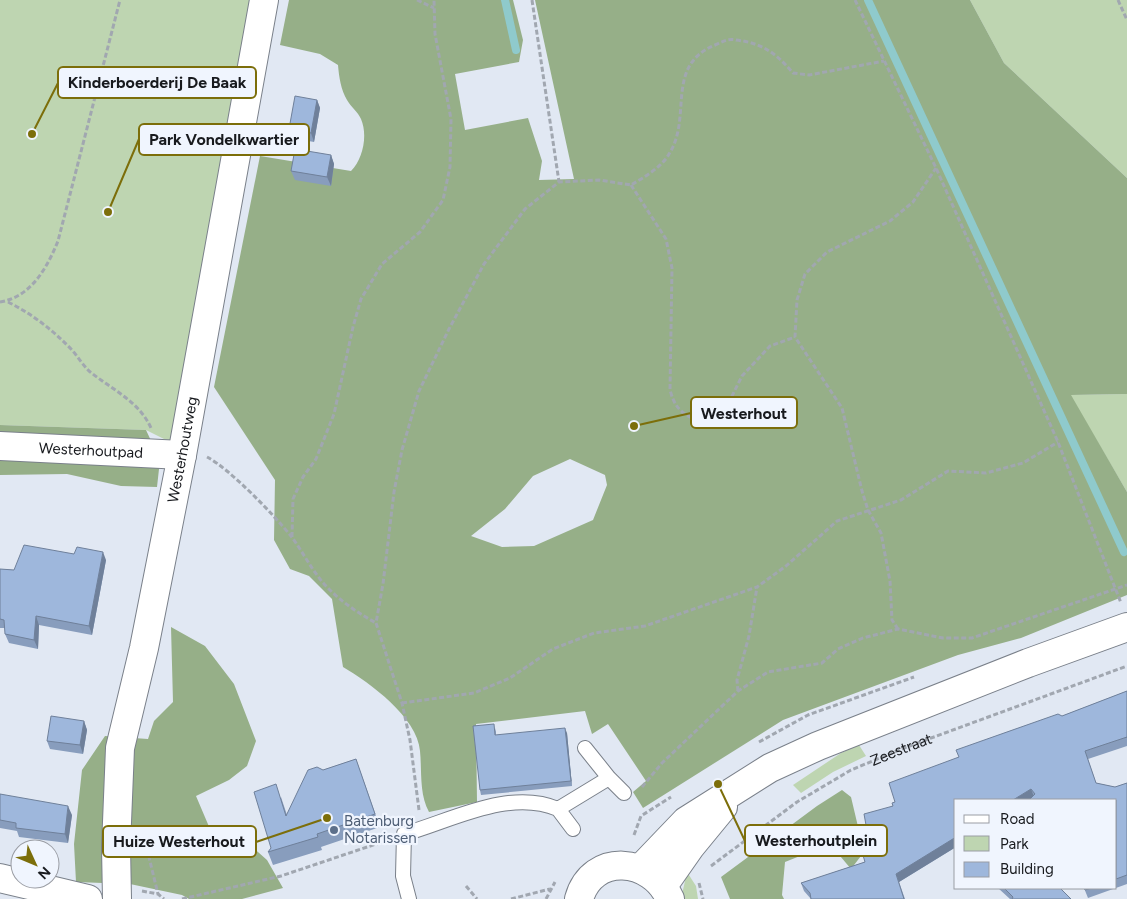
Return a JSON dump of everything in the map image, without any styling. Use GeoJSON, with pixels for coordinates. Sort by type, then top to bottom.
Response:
{"type":"FeatureCollection","features":[{"type":"Feature","properties":{"kind":"street","name":"Westerhoutweg"},"geometry":{"type":"LineString","coordinates":[[117,899],[116,847],[120,748],[144,648],[172,454],[264,0]]}},
{"type":"Feature","properties":{"kind":"street","name":"Westerhoutpad"},"geometry":{"type":"LineString","coordinates":[[0,446],[172,454]]}},
{"type":"Feature","properties":{"kind":"street"},"geometry":{"type":"LineString","coordinates":[[641,868],[686,821],[735,792],[770,768],[818,746],[1028,663],[1125,617]]}},
{"type":"Feature","properties":{"kind":"street"},"geometry":{"type":"LineString","coordinates":[[579,899],[588,882],[599,872],[612,867],[627,866],[641,868],[657,878],[667,892],[691,846],[735,792]]}},
{"type":"Feature","properties":{"kind":"street"},"geometry":{"type":"LineString","coordinates":[[0,878],[88,899]]}},
{"type":"Feature","properties":{"kind":"lane"},"geometry":{"type":"LineString","coordinates":[[585,748],[608,778],[630,793]]}},
{"type":"Feature","properties":{"kind":"lane"},"geometry":{"type":"LineString","coordinates":[[558,809],[608,778]]}},
{"type":"Feature","properties":{"kind":"lane"},"geometry":{"type":"LineString","coordinates":[[409,899],[403,876],[404,834],[488,806],[544,803],[558,809],[574,829]]}},
{"type":"Feature","properties":{"kind":"path"},"geometry":{"type":"LineString","coordinates":[[8,302],[34,285],[48,266],[58,241],[120,0]]}},
{"type":"Feature","properties":{"kind":"path"},"geometry":{"type":"LineString","coordinates":[[417,0],[434,8]]}},
{"type":"Feature","properties":{"kind":"path"},"geometry":{"type":"LineString","coordinates":[[292,537],[293,499],[303,477],[316,459],[334,414],[353,327],[362,299],[382,264],[420,232],[443,200],[450,167],[451,119],[435,34],[434,0]]}},
{"type":"Feature","properties":{"kind":"path"},"geometry":{"type":"LineString","coordinates":[[532,0],[558,182]]}},
{"type":"Feature","properties":{"kind":"path"},"geometry":{"type":"LineString","coordinates":[[855,0],[936,168],[1058,442],[1117,589],[1125,617]]}},
{"type":"Feature","properties":{"kind":"path"},"geometry":{"type":"LineString","coordinates":[[1118,0],[1127,20]]}},
{"type":"Feature","properties":{"kind":"path"},"geometry":{"type":"LineString","coordinates":[[182,899],[281,876],[404,834],[405,830],[420,816],[410,740],[402,704],[376,623],[383,584],[394,492],[402,450],[419,391],[449,329],[489,258],[525,209],[558,182],[599,180],[631,185],[669,156],[675,142],[680,116],[681,96],[690,61],[707,48],[730,39],[751,42],[764,46],[781,59],[793,73],[809,75],[884,61]]}},
{"type":"Feature","properties":{"kind":"path"},"geometry":{"type":"LineString","coordinates":[[898,629],[892,620],[891,590],[881,533],[868,510],[862,491],[842,408],[795,337],[797,300],[805,274],[827,252],[890,220],[913,202],[936,168]]}},
{"type":"Feature","properties":{"kind":"path"},"geometry":{"type":"LineString","coordinates":[[631,185],[666,239],[672,268],[670,390],[674,403],[681,412],[692,418],[712,414],[730,400],[742,376],[770,346],[795,337]]}},
{"type":"Feature","properties":{"kind":"path"},"geometry":{"type":"LineString","coordinates":[[0,302],[8,302],[34,315],[72,350],[88,370],[126,397],[148,421],[172,454],[208,457],[215,462],[269,510],[292,537],[310,566],[327,587],[376,623]]}},
{"type":"Feature","properties":{"kind":"path"},"geometry":{"type":"LineString","coordinates":[[402,704],[474,693],[510,678],[553,649],[594,633],[645,626],[757,587],[786,566],[837,521],[901,500],[948,471],[986,473],[1023,463],[1058,442]]}},
{"type":"Feature","properties":{"kind":"path"},"geometry":{"type":"LineString","coordinates":[[630,793],[738,692],[768,672],[822,663],[838,649],[863,638],[898,629],[943,638],[972,638],[1127,585]]}},
{"type":"Feature","properties":{"kind":"path"},"geometry":{"type":"LineString","coordinates":[[738,692],[737,680],[749,636],[757,587]]}},
{"type":"Feature","properties":{"kind":"path","name":"Zeestraat"},"geometry":{"type":"LineString","coordinates":[[705,872],[797,802],[851,770],[904,748],[1127,666]]}},
{"type":"Feature","properties":{"kind":"path"},"geometry":{"type":"LineString","coordinates":[[698,878],[703,899]]}},
{"type":"Feature","properties":{"kind":"path"},"geometry":{"type":"LineString","coordinates":[[466,886],[477,899]]}},
{"type":"Feature","properties":{"kind":"path"},"geometry":{"type":"LineString","coordinates":[[511,899],[551,889],[546,899]]}},
{"type":"Feature","properties":{"kind":"path"},"geometry":{"type":"LineString","coordinates":[[158,894],[164,899]]}},
{"type":"Feature","properties":{"kind":"green space"},"geometry":{"type":"Polygon","coordinates":[[[0,0],[255,0],[172,443],[146,430],[0,425],[0,0]]]}},
{"type":"Feature","properties":{"kind":"green space"},"geometry":{"type":"Polygon","coordinates":[[[289,0],[513,0],[523,40],[519,62],[455,74],[465,130],[528,118],[542,161],[539,180],[574,179],[535,0],[970,0],[1004,63],[1127,178],[1127,394],[1071,395],[1127,492],[1127,595],[1021,638],[958,655],[783,720],[643,808],[633,792],[646,781],[608,724],[592,734],[585,711],[476,724],[477,802],[429,812],[422,790],[420,751],[417,738],[411,726],[391,702],[343,667],[332,599],[309,576],[290,569],[274,540],[275,480],[214,387],[260,156],[351,171],[359,160],[363,147],[363,125],[360,116],[343,92],[338,65],[320,54],[280,45],[289,0]],[[570,459],[533,476],[505,509],[471,536],[502,547],[534,546],[593,520],[607,485],[605,475],[570,459]]]}},
{"type":"Feature","properties":{"kind":"green space"},"geometry":{"type":"Polygon","coordinates":[[[970,0],[1127,0],[1127,178],[1004,63],[970,0]]]}},
{"type":"Feature","properties":{"kind":"green space"},"geometry":{"type":"Polygon","coordinates":[[[1127,394],[1127,492],[1070,395],[1127,394]]]}},
{"type":"Feature","properties":{"kind":"green space"},"geometry":{"type":"Polygon","coordinates":[[[0,425],[146,430],[160,460],[157,487],[121,486],[67,474],[0,475],[0,425]]]}},
{"type":"Feature","properties":{"kind":"green space"},"geometry":{"type":"Polygon","coordinates":[[[171,627],[205,646],[234,684],[256,741],[247,766],[229,780],[196,796],[213,836],[242,838],[267,860],[283,888],[242,899],[189,899],[182,895],[130,884],[76,882],[74,844],[82,770],[105,736],[148,739],[154,721],[173,702],[171,627]]]}},
{"type":"Feature","properties":{"kind":"green space"},"geometry":{"type":"Polygon","coordinates":[[[859,745],[866,756],[833,772],[801,793],[793,785],[841,753],[859,745]]]}},
{"type":"Feature","properties":{"kind":"green space"},"geometry":{"type":"Polygon","coordinates":[[[842,790],[851,797],[864,852],[851,869],[830,844],[785,862],[782,895],[784,899],[730,899],[721,877],[817,806],[842,790]]]}},
{"type":"Feature","properties":{"kind":"green space"},"geometry":{"type":"Polygon","coordinates":[[[687,872],[696,886],[698,899],[681,899],[687,872]]]}},
{"type":"Feature","properties":{"kind":"building"},"geometry":{"type":"Polygon","coordinates":[[[295,96],[317,100],[311,133],[289,129],[295,96]]]}},
{"type":"Feature","properties":{"kind":"building"},"geometry":{"type":"Polygon","coordinates":[[[295,149],[331,155],[327,177],[291,171],[295,149]]]}},
{"type":"Feature","properties":{"kind":"building"},"geometry":{"type":"Polygon","coordinates":[[[24,545],[74,554],[77,547],[103,552],[89,626],[36,616],[34,640],[5,634],[4,620],[0,619],[0,569],[14,570],[24,545]]]}},
{"type":"Feature","properties":{"kind":"building"},"geometry":{"type":"Polygon","coordinates":[[[1127,691],[1127,737],[1085,751],[1096,783],[1115,787],[1127,783],[1127,875],[1117,879],[1117,799],[1030,799],[1035,794],[1031,789],[1015,799],[954,799],[954,838],[896,874],[904,899],[811,899],[810,893],[801,883],[865,862],[862,852],[867,850],[861,827],[866,825],[864,814],[893,806],[892,803],[895,802],[889,783],[959,757],[956,750],[1058,714],[1062,716],[1127,691]]]}},
{"type":"Feature","properties":{"kind":"building"},"geometry":{"type":"Polygon","coordinates":[[[51,716],[84,721],[80,745],[47,741],[51,716]]]}},
{"type":"Feature","properties":{"kind":"building"},"geometry":{"type":"Polygon","coordinates":[[[494,724],[495,735],[565,728],[571,781],[480,790],[473,726],[494,724]]]}},
{"type":"Feature","properties":{"kind":"building"},"geometry":{"type":"Polygon","coordinates":[[[356,759],[375,814],[317,834],[318,837],[268,852],[271,848],[254,792],[276,784],[286,816],[308,770],[317,767],[323,770],[356,759]]]}},
{"type":"Feature","properties":{"kind":"building"},"geometry":{"type":"Polygon","coordinates":[[[0,794],[68,806],[65,834],[16,828],[16,823],[0,820],[0,794]]]}},
{"type":"Feature","properties":{"kind":"building"},"geometry":{"type":"Polygon","coordinates":[[[1005,889],[1061,889],[1071,899],[1012,899],[1013,897],[1005,889]]]}},
{"type":"Feature","properties":{"kind":"waterway"},"geometry":{"type":"LineString","coordinates":[[505,0],[516,50]]}},
{"type":"Feature","properties":{"kind":"waterway"},"geometry":{"type":"LineString","coordinates":[[868,0],[1124,552]]}},
{"type":"Feature","properties":{"kind":"place","name":"Kinderboerderij De Baak"},"geometry":{"type":"Point","coordinates":[32,134]}},
{"type":"Feature","properties":{"kind":"place","name":"Park Vondelkwartier"},"geometry":{"type":"Point","coordinates":[108,212]}},
{"type":"Feature","properties":{"kind":"place","name":"Westerhout"},"geometry":{"type":"Point","coordinates":[634,426]}},
{"type":"Feature","properties":{"kind":"place","name":"Westerhoutplein"},"geometry":{"type":"Point","coordinates":[718,784]}},
{"type":"Feature","properties":{"kind":"place","name":"Huize Westerhout"},"geometry":{"type":"Point","coordinates":[327,818]}},
{"type":"Feature","properties":{"kind":"place","name":"Batenburg Notarissen"},"geometry":{"type":"Point","coordinates":[334,830]}}]}
